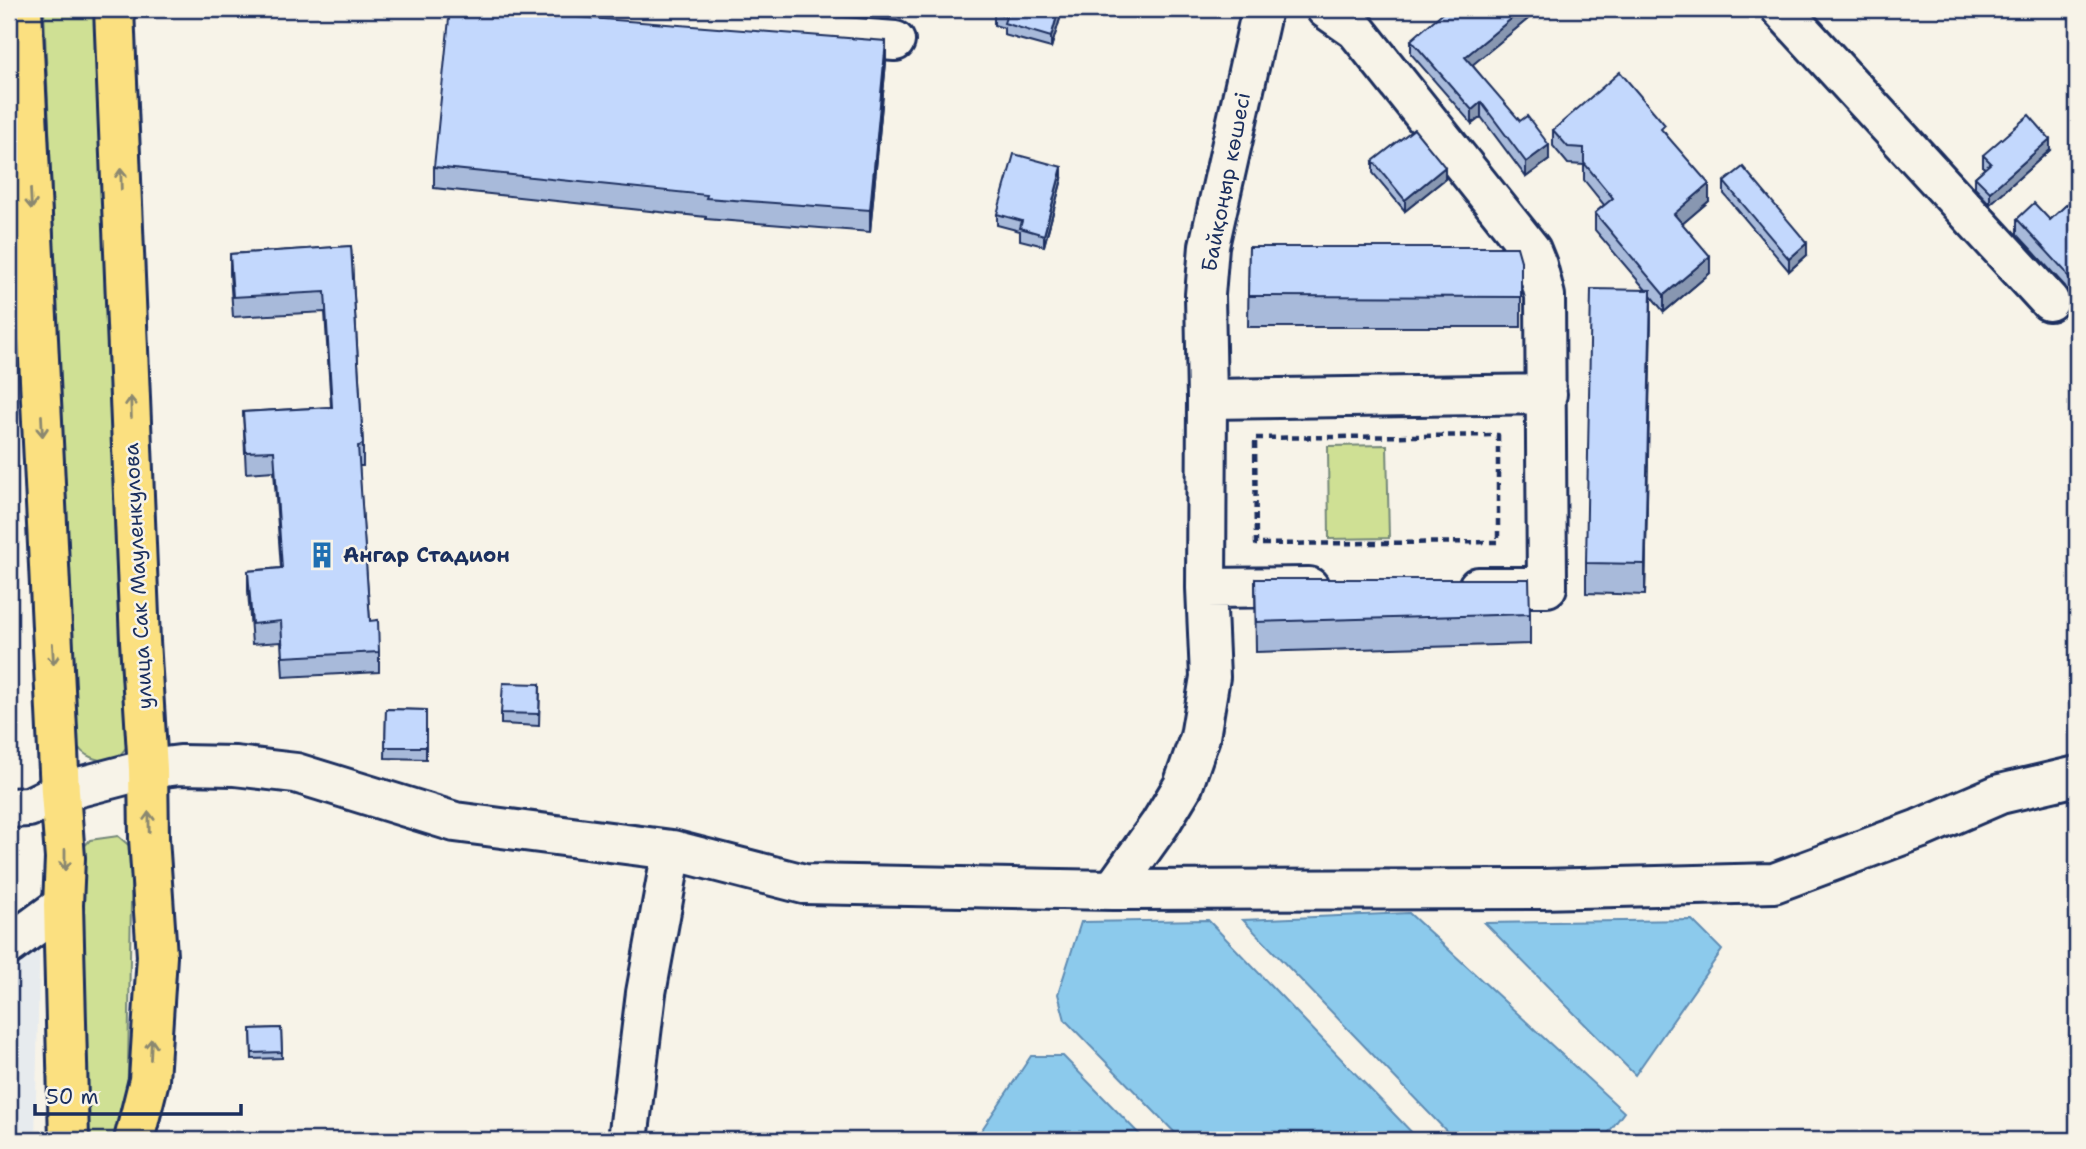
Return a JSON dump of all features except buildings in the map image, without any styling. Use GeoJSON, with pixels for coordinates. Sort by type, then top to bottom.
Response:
{"type":"FeatureCollection","features":[{"type":"Feature","properties":{"kind":"main road"},"geometry":{"type":"LineString","coordinates":[[22,9],[65,858],[63,905],[69,1140]]}},
{"type":"Feature","properties":{"kind":"main road","name":"улица Сак Мауленкулова"},"geometry":{"type":"LineString","coordinates":[[114,9],[140,641],[157,956],[149,1080],[134,1140]]}},
{"type":"Feature","properties":{"kind":"street"},"geometry":{"type":"LineString","coordinates":[[477,9],[895,41]]}},
{"type":"Feature","properties":{"kind":"street","name":"Байқоңыр көшесі"},"geometry":{"type":"LineString","coordinates":[[1114,890],[1183,786],[1200,737],[1210,677],[1206,588],[1205,295],[1209,246],[1262,9]]}},
{"type":"Feature","properties":{"kind":"street"},"geometry":{"type":"LineString","coordinates":[[1781,9],[2049,300]]}},
{"type":"Feature","properties":{"kind":"street"},"geometry":{"type":"LineString","coordinates":[[1355,16],[1531,250],[1545,296],[1547,587],[1439,587]]}},
{"type":"Feature","properties":{"kind":"street"},"geometry":{"type":"LineString","coordinates":[[1207,399],[1547,394]]}},
{"type":"Feature","properties":{"kind":"street"},"geometry":{"type":"LineString","coordinates":[[1206,588],[1345,587]]}},
{"type":"Feature","properties":{"kind":"street"},"geometry":{"type":"LineString","coordinates":[[9,808],[29,807],[60,792],[148,769],[180,765],[235,766],[296,773],[455,822],[672,850],[804,884],[1114,890],[1540,889],[1774,883],[1919,829],[2000,794],[2077,776]]}},
{"type":"Feature","properties":{"kind":"street"},"geometry":{"type":"LineString","coordinates":[[628,1140],[646,993],[672,850]]}},
{"type":"Feature","properties":{"kind":"street"},"geometry":{"type":"LineString","coordinates":[[9,945],[63,905]]}},
{"type":"Feature","properties":{"kind":"path"},"geometry":{"type":"LineString","coordinates":[[1498,435],[1498,542],[1256,544],[1255,438],[1498,435]]}},
{"type":"Feature","properties":{"kind":"shaded area"},"geometry":{"type":"Polygon","coordinates":[[[9,931],[40,931],[35,1140],[9,1140],[9,931]]]}},
{"type":"Feature","properties":{"kind":"green space"},"geometry":{"type":"Polygon","coordinates":[[[44,9],[95,9],[128,745],[117,757],[105,760],[87,755],[75,741],[44,9]]]}},
{"type":"Feature","properties":{"kind":"green space"},"geometry":{"type":"Polygon","coordinates":[[[1387,445],[1389,538],[1329,539],[1328,446],[1387,445]]]}},
{"type":"Feature","properties":{"kind":"green space"},"geometry":{"type":"Polygon","coordinates":[[[118,836],[132,848],[127,1122],[121,1140],[86,1140],[80,851],[90,840],[118,836]]]}},
{"type":"Feature","properties":{"kind":"water"},"geometry":{"type":"Polygon","coordinates":[[[1409,913],[1624,1112],[1603,1140],[1455,1140],[1243,920],[1409,913]]]}},
{"type":"Feature","properties":{"kind":"water"},"geometry":{"type":"Polygon","coordinates":[[[1208,920],[1419,1140],[1182,1140],[1065,1020],[1058,994],[1081,922],[1208,920]]]}},
{"type":"Feature","properties":{"kind":"water"},"geometry":{"type":"Polygon","coordinates":[[[1692,920],[1722,950],[1635,1075],[1485,923],[1692,920]]]}},
{"type":"Feature","properties":{"kind":"water"},"geometry":{"type":"Polygon","coordinates":[[[1031,1056],[1063,1056],[1145,1140],[975,1140],[1031,1056]]]}},
{"type":"Feature","properties":{"kind":"place","name":"Ангар Стадион"},"geometry":{"type":"Point","coordinates":[322,555]}}]}
